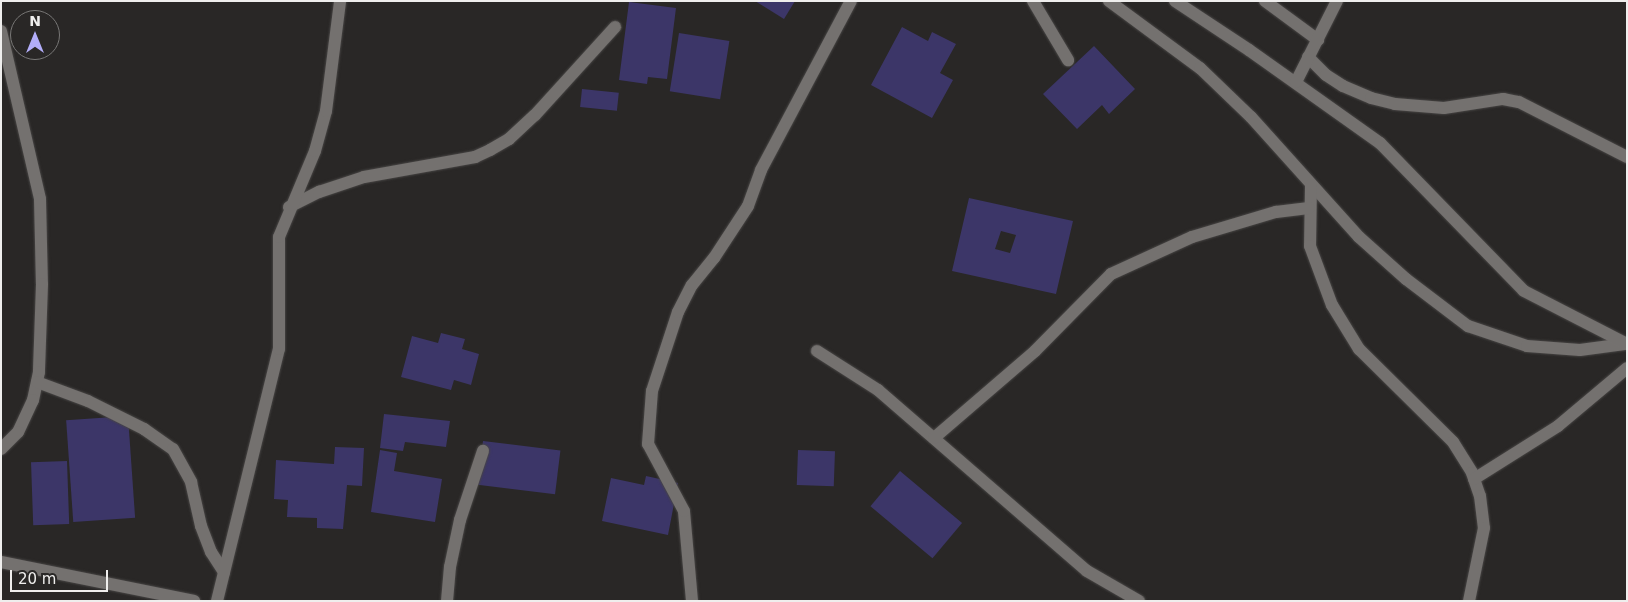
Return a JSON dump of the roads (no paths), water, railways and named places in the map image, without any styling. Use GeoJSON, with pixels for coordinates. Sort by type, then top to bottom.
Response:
{"type":"FeatureCollection","features":[{"type":"Feature","properties":{"kind":"street"},"geometry":{"type":"LineString","coordinates":[[217,601],[279,349],[279,237],[289,207],[315,151],[326,111],[340,1]]}},
{"type":"Feature","properties":{"kind":"street"},"geometry":{"type":"LineString","coordinates":[[692,601],[684,511],[648,444],[652,391],[678,312],[692,285],[714,258],[748,206],[761,170],[851,1]]}},
{"type":"Feature","properties":{"kind":"street"},"geometry":{"type":"LineString","coordinates":[[1033,1],[1068,60]]}},
{"type":"Feature","properties":{"kind":"street"},"geometry":{"type":"LineString","coordinates":[[1110,1],[1200,68],[1392,267],[1468,326],[1527,346],[1580,350],[1626,344]]}},
{"type":"Feature","properties":{"kind":"street"},"geometry":{"type":"LineString","coordinates":[[1175,1],[1296,82],[1380,143],[1524,291],[1626,344]]}},
{"type":"Feature","properties":{"kind":"street"},"geometry":{"type":"LineString","coordinates":[[1265,1],[1318,40]]}},
{"type":"Feature","properties":{"kind":"street"},"geometry":{"type":"LineString","coordinates":[[1296,82],[1338,1]]}},
{"type":"Feature","properties":{"kind":"street"},"geometry":{"type":"LineString","coordinates":[[289,207],[319,192],[364,177],[475,157],[503,143],[536,115],[615,26]]}},
{"type":"Feature","properties":{"kind":"street"},"geometry":{"type":"LineString","coordinates":[[1,31],[40,199],[42,316],[37,382],[28,418],[1,449]]}},
{"type":"Feature","properties":{"kind":"street"},"geometry":{"type":"LineString","coordinates":[[1308,57],[1326,75],[1343,86],[1371,98],[1395,104],[1444,108],[1503,99],[1519,102],[1627,157]]}},
{"type":"Feature","properties":{"kind":"street"},"geometry":{"type":"LineString","coordinates":[[1311,185],[1309,208],[1310,246],[1332,305],[1360,349],[1453,442],[1474,479],[1484,528],[1469,601]]}},
{"type":"Feature","properties":{"kind":"street"},"geometry":{"type":"LineString","coordinates":[[934,438],[1035,351],[1110,274],[1192,237],[1276,212],[1309,208]]}},
{"type":"Feature","properties":{"kind":"street"},"geometry":{"type":"LineString","coordinates":[[817,351],[878,390],[1088,571],[1139,601]]}},
{"type":"Feature","properties":{"kind":"street"},"geometry":{"type":"LineString","coordinates":[[1474,479],[1558,426],[1627,368]]}},
{"type":"Feature","properties":{"kind":"street"},"geometry":{"type":"LineString","coordinates":[[37,382],[88,401],[144,429],[173,449],[190,482],[201,526],[211,552],[224,572]]}},
{"type":"Feature","properties":{"kind":"street"},"geometry":{"type":"LineString","coordinates":[[447,601],[450,566],[460,520],[483,452]]}},
{"type":"Feature","properties":{"kind":"street"},"geometry":{"type":"LineString","coordinates":[[1,562],[194,601]]}}]}
